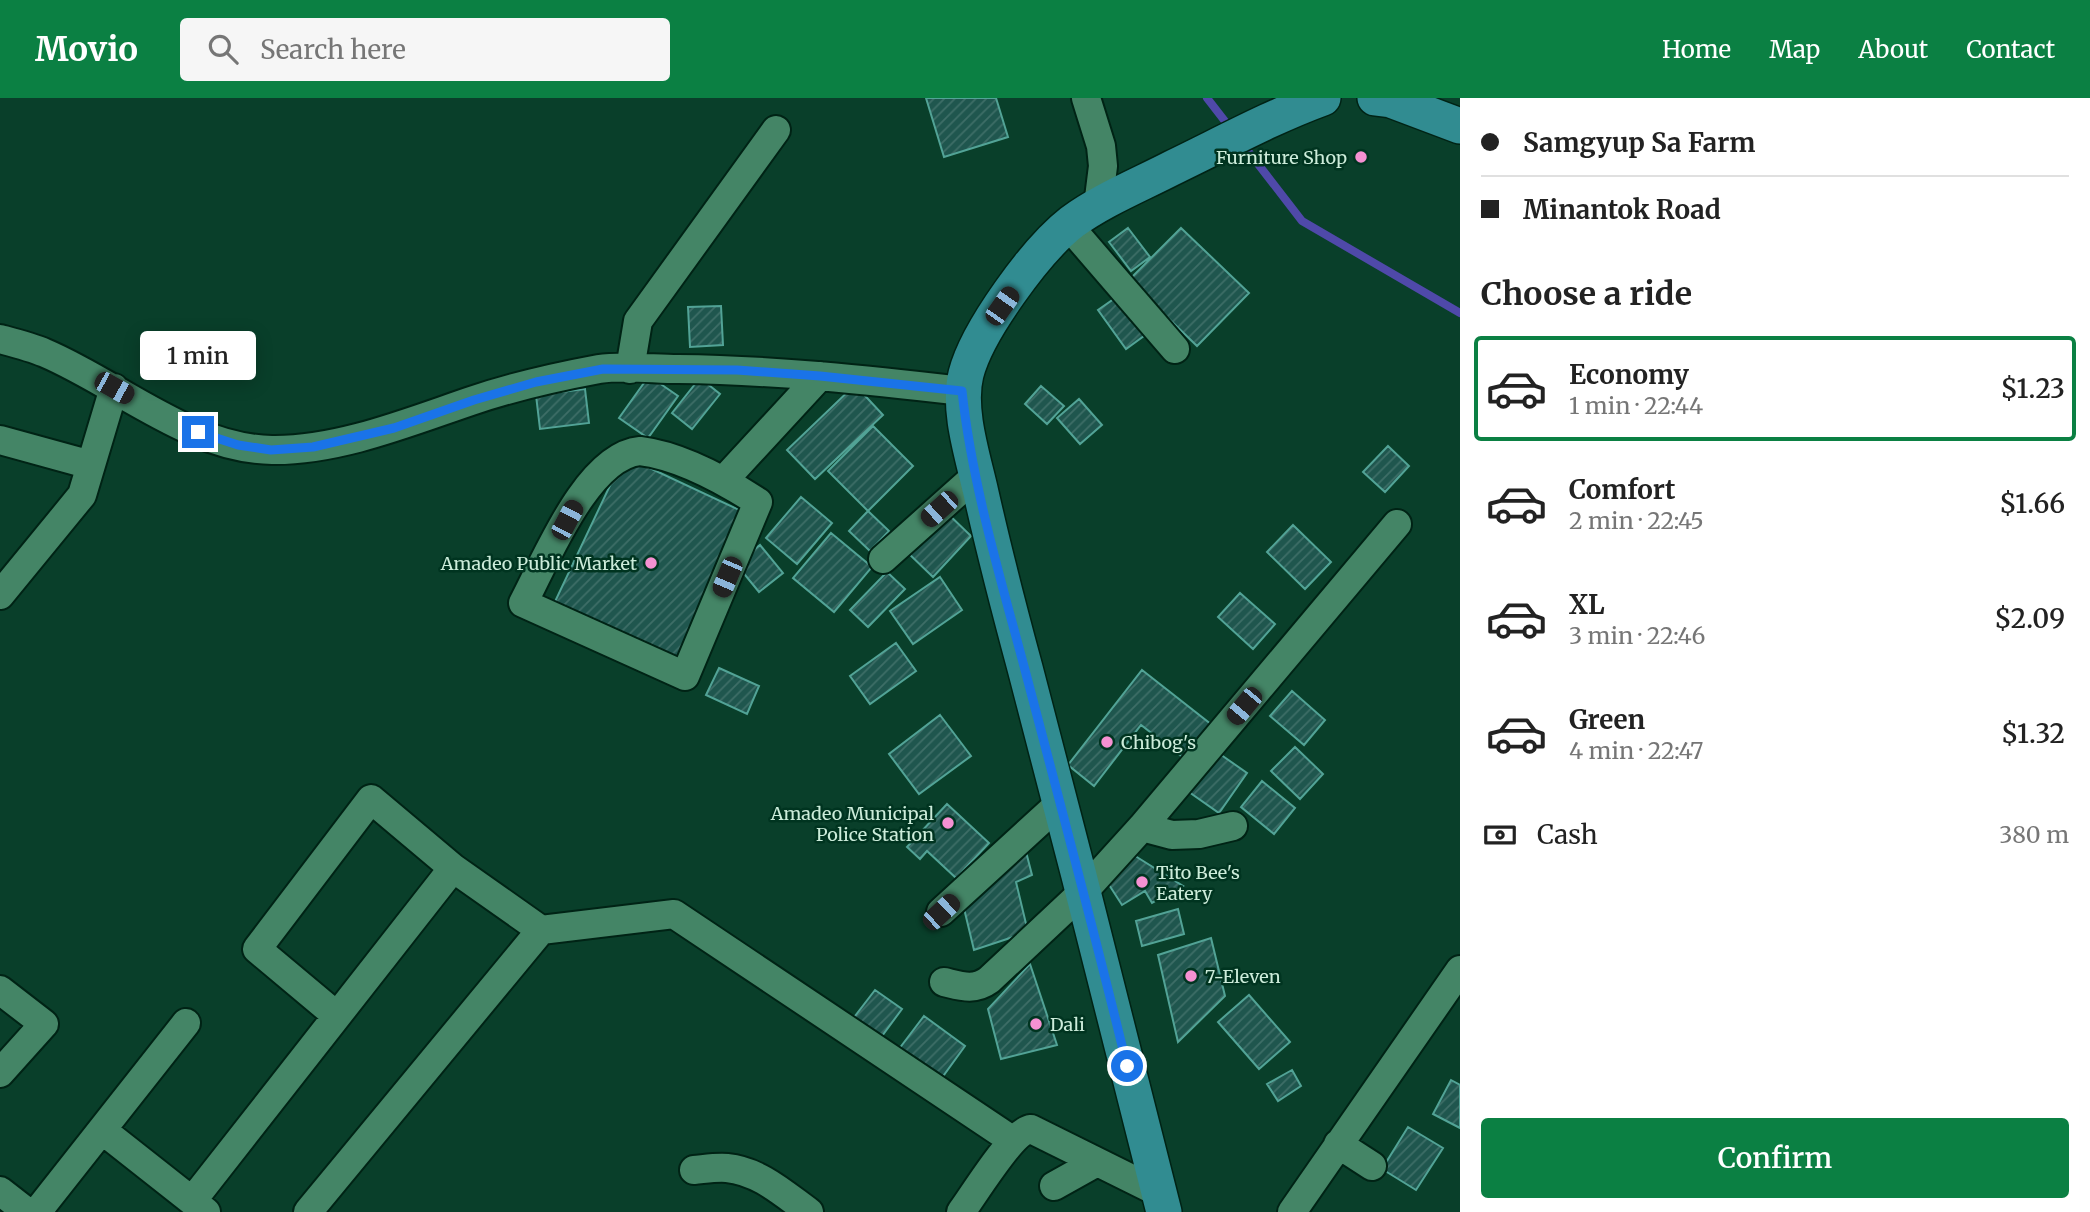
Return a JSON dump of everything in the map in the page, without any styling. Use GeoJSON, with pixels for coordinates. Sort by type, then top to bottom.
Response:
{"type":"FeatureCollection","features":[{"type":"Feature","properties":{"kind":"main road"},"geometry":{"type":"LineString","coordinates":[[1161,1202],[1084,891],[1002,584],[967,431],[962,391],[972,357],[992,318],[1026,272],[1068,225],[1145,182],[1288,111],[1323,98]]}},
{"type":"Feature","properties":{"kind":"main road"},"geometry":{"type":"LineString","coordinates":[[1375,98],[1391,100],[1460,126]]}},
{"type":"Feature","properties":{"kind":"street"},"geometry":{"type":"LineString","coordinates":[[1086,98],[1101,146],[1103,166],[1098,206]]}},
{"type":"Feature","properties":{"kind":"street"},"geometry":{"type":"LineString","coordinates":[[630,369],[638,321],[776,130]]}},
{"type":"Feature","properties":{"kind":"street"},"geometry":{"type":"LineString","coordinates":[[1068,225],[1175,349]]}},
{"type":"Feature","properties":{"kind":"street"},"geometry":{"type":"LineString","coordinates":[[0,339],[44,352],[184,427],[211,438],[271,450],[313,447],[394,428],[536,382],[603,369],[737,370],[962,391]]}},
{"type":"Feature","properties":{"kind":"street"},"geometry":{"type":"LineString","coordinates":[[724,480],[820,376]]}},
{"type":"Feature","properties":{"kind":"street"},"geometry":{"type":"LineString","coordinates":[[0,595],[82,495],[114,388]]}},
{"type":"Feature","properties":{"kind":"street"},"geometry":{"type":"LineString","coordinates":[[0,440],[91,465]]}},
{"type":"Feature","properties":{"kind":"street"},"geometry":{"type":"LineString","coordinates":[[640,451],[656,453],[724,480],[758,502],[685,676],[523,603],[578,499],[604,469],[623,455],[640,451]]}},
{"type":"Feature","properties":{"kind":"street"},"geometry":{"type":"LineString","coordinates":[[884,559],[977,475]]}},
{"type":"Feature","properties":{"kind":"street"},"geometry":{"type":"LineString","coordinates":[[944,982],[969,988],[980,986],[1084,891],[1142,827],[1397,524]]}},
{"type":"Feature","properties":{"kind":"street"},"geometry":{"type":"LineString","coordinates":[[337,1016],[257,949],[371,799],[453,868],[541,930],[674,914],[1012,1140]]}},
{"type":"Feature","properties":{"kind":"street"},"geometry":{"type":"LineString","coordinates":[[941,912],[1060,803]]}},
{"type":"Feature","properties":{"kind":"street"},"geometry":{"type":"LineString","coordinates":[[1142,827],[1171,835],[1199,834],[1233,826]]}},
{"type":"Feature","properties":{"kind":"street"},"geometry":{"type":"LineString","coordinates":[[102,1129],[199,1206],[337,1016],[453,868]]}},
{"type":"Feature","properties":{"kind":"street"},"geometry":{"type":"LineString","coordinates":[[308,1212],[541,930]]}},
{"type":"Feature","properties":{"kind":"street"},"geometry":{"type":"LineString","coordinates":[[1292,1212],[1460,970]]}},
{"type":"Feature","properties":{"kind":"street"},"geometry":{"type":"LineString","coordinates":[[0,990],[44,1024],[0,1073]]}},
{"type":"Feature","properties":{"kind":"street"},"geometry":{"type":"LineString","coordinates":[[37,1212],[186,1023]]}},
{"type":"Feature","properties":{"kind":"street"},"geometry":{"type":"LineString","coordinates":[[961,1212],[1012,1140],[1025,1130],[1031,1129],[1097,1162],[1161,1202]]}},
{"type":"Feature","properties":{"kind":"street"},"geometry":{"type":"LineString","coordinates":[[1338,1144],[1372,1166]]}},
{"type":"Feature","properties":{"kind":"street"},"geometry":{"type":"LineString","coordinates":[[1054,1186],[1097,1162]]}},
{"type":"Feature","properties":{"kind":"street"},"geometry":{"type":"LineString","coordinates":[[694,1170],[725,1167],[752,1173],[808,1212]]}},
{"type":"Feature","properties":{"kind":"street"},"geometry":{"type":"LineString","coordinates":[[0,1191],[27,1212]]}},
{"type":"Feature","properties":{"kind":"building"},"geometry":{"type":"Polygon","coordinates":[[[926,98],[996,98],[1008,137],[944,157],[926,98]]]}},
{"type":"Feature","properties":{"kind":"building"},"geometry":{"type":"Polygon","coordinates":[[[1128,228],[1150,257],[1131,271],[1109,242],[1128,228]]]}},
{"type":"Feature","properties":{"kind":"building"},"geometry":{"type":"Polygon","coordinates":[[[1181,228],[1249,293],[1197,346],[1129,280],[1181,228]]]}},
{"type":"Feature","properties":{"kind":"building"},"geometry":{"type":"Polygon","coordinates":[[[1121,294],[1148,333],[1126,349],[1098,310],[1121,294]]]}},
{"type":"Feature","properties":{"kind":"building"},"geometry":{"type":"Polygon","coordinates":[[[721,306],[723,345],[690,347],[688,307],[721,306]]]}},
{"type":"Feature","properties":{"kind":"building"},"geometry":{"type":"Polygon","coordinates":[[[649,376],[678,396],[648,438],[619,418],[649,376]]]}},
{"type":"Feature","properties":{"kind":"building"},"geometry":{"type":"Polygon","coordinates":[[[700,378],[720,394],[692,429],[672,413],[700,378]]]}},
{"type":"Feature","properties":{"kind":"building"},"geometry":{"type":"Polygon","coordinates":[[[855,385],[883,415],[815,479],[787,450],[855,385]]]}},
{"type":"Feature","properties":{"kind":"building"},"geometry":{"type":"Polygon","coordinates":[[[1041,386],[1064,406],[1047,424],[1025,404],[1041,386]]]}},
{"type":"Feature","properties":{"kind":"building"},"geometry":{"type":"Polygon","coordinates":[[[585,389],[589,423],[540,429],[536,395],[585,389]]]}},
{"type":"Feature","properties":{"kind":"building"},"geometry":{"type":"Polygon","coordinates":[[[1079,399],[1102,425],[1080,444],[1057,418],[1079,399]]]}},
{"type":"Feature","properties":{"kind":"building"},"geometry":{"type":"Polygon","coordinates":[[[873,426],[913,466],[868,511],[828,471],[873,426]]]}},
{"type":"Feature","properties":{"kind":"building"},"geometry":{"type":"Polygon","coordinates":[[[1388,446],[1409,466],[1385,492],[1363,472],[1388,446]]]}},
{"type":"Feature","properties":{"kind":"building","name":"Amadeo Public Market"},"geometry":{"type":"Polygon","coordinates":[[[624,456],[750,515],[678,669],[551,610],[624,456]]]}},
{"type":"Feature","properties":{"kind":"building"},"geometry":{"type":"Polygon","coordinates":[[[801,497],[832,523],[797,564],[766,538],[801,497]]]}},
{"type":"Feature","properties":{"kind":"building"},"geometry":{"type":"Polygon","coordinates":[[[944,510],[971,536],[933,577],[906,551],[944,510]]]}},
{"type":"Feature","properties":{"kind":"building"},"geometry":{"type":"Polygon","coordinates":[[[868,511],[889,531],[870,551],[849,531],[868,511]]]}},
{"type":"Feature","properties":{"kind":"building"},"geometry":{"type":"Polygon","coordinates":[[[1293,525],[1331,562],[1305,589],[1267,552],[1293,525]]]}},
{"type":"Feature","properties":{"kind":"building"},"geometry":{"type":"Polygon","coordinates":[[[831,533],[872,567],[834,612],[793,578],[831,533]]]}},
{"type":"Feature","properties":{"kind":"building"},"geometry":{"type":"Polygon","coordinates":[[[760,545],[783,573],[759,592],[736,564],[760,545]]]}},
{"type":"Feature","properties":{"kind":"building"},"geometry":{"type":"Polygon","coordinates":[[[887,572],[905,589],[868,627],[850,610],[887,572]]]}},
{"type":"Feature","properties":{"kind":"building"},"geometry":{"type":"Polygon","coordinates":[[[940,577],[962,610],[913,644],[890,611],[940,577]]]}},
{"type":"Feature","properties":{"kind":"building"},"geometry":{"type":"Polygon","coordinates":[[[1240,593],[1275,624],[1253,649],[1218,617],[1240,593]]]}},
{"type":"Feature","properties":{"kind":"building"},"geometry":{"type":"Polygon","coordinates":[[[896,643],[916,671],[870,704],[850,676],[896,643]]]}},
{"type":"Feature","properties":{"kind":"building"},"geometry":{"type":"Polygon","coordinates":[[[719,668],[759,686],[747,714],[706,695],[719,668]]]}},
{"type":"Feature","properties":{"kind":"building","name":"Chibog's"},"geometry":{"type":"Polygon","coordinates":[[[1142,670],[1212,725],[1185,759],[1141,725],[1094,786],[1068,765],[1142,670]]]}},
{"type":"Feature","properties":{"kind":"building"},"geometry":{"type":"Polygon","coordinates":[[[1292,691],[1325,720],[1304,745],[1270,716],[1292,691]]]}},
{"type":"Feature","properties":{"kind":"building"},"geometry":{"type":"Polygon","coordinates":[[[940,715],[971,756],[919,794],[889,754],[940,715]]]}},
{"type":"Feature","properties":{"kind":"building"},"geometry":{"type":"Polygon","coordinates":[[[1295,747],[1323,774],[1300,799],[1271,771],[1295,747]]]}},
{"type":"Feature","properties":{"kind":"building"},"geometry":{"type":"Polygon","coordinates":[[[1217,752],[1247,773],[1219,813],[1189,792],[1217,752]]]}},
{"type":"Feature","properties":{"kind":"building"},"geometry":{"type":"Polygon","coordinates":[[[1262,781],[1295,808],[1274,834],[1241,807],[1262,781]]]}},
{"type":"Feature","properties":{"kind":"building","name":"Amadeo Municipal Police Station"},"geometry":{"type":"Polygon","coordinates":[[[947,804],[989,843],[956,878],[927,851],[920,859],[907,847],[947,804]]]}},
{"type":"Feature","properties":{"kind":"building"},"geometry":{"type":"Polygon","coordinates":[[[1025,848],[1032,875],[1016,882],[1028,932],[974,950],[962,900],[1025,848]]]}},
{"type":"Feature","properties":{"kind":"building","name":"Tito Bee's Eatery"},"geometry":{"type":"Polygon","coordinates":[[[1132,854],[1183,886],[1152,903],[1145,891],[1122,905],[1104,877],[1132,854]]]}},
{"type":"Feature","properties":{"kind":"building"},"geometry":{"type":"Polygon","coordinates":[[[1178,909],[1184,934],[1142,946],[1136,921],[1178,909]]]}},
{"type":"Feature","properties":{"kind":"building","name":"7-Eleven"},"geometry":{"type":"Polygon","coordinates":[[[1211,938],[1225,996],[1178,1042],[1158,955],[1211,938]]]}},
{"type":"Feature","properties":{"kind":"building"},"geometry":{"type":"Polygon","coordinates":[[[1030,964],[1057,1045],[1001,1059],[988,1009],[1030,964]]]}},
{"type":"Feature","properties":{"kind":"building"},"geometry":{"type":"Polygon","coordinates":[[[875,990],[902,1009],[879,1040],[852,1020],[875,990]]]}},
{"type":"Feature","properties":{"kind":"building"},"geometry":{"type":"Polygon","coordinates":[[[1249,995],[1290,1042],[1259,1069],[1218,1022],[1249,995]]]}},
{"type":"Feature","properties":{"kind":"building"},"geometry":{"type":"Polygon","coordinates":[[[924,1016],[965,1046],[941,1079],[899,1049],[924,1016]]]}},
{"type":"Feature","properties":{"kind":"building"},"geometry":{"type":"Polygon","coordinates":[[[1292,1070],[1301,1086],[1278,1101],[1267,1084],[1292,1070]]]}},
{"type":"Feature","properties":{"kind":"building"},"geometry":{"type":"Polygon","coordinates":[[[1451,1080],[1460,1085],[1460,1128],[1433,1114],[1451,1080]]]}},
{"type":"Feature","properties":{"kind":"building"},"geometry":{"type":"Polygon","coordinates":[[[1408,1127],[1443,1148],[1416,1190],[1382,1169],[1408,1127]]]}},
{"type":"Feature","properties":{"kind":"waterway"},"geometry":{"type":"LineString","coordinates":[[1207,98],[1231,129]]}},
{"type":"Feature","properties":{"kind":"waterway"},"geometry":{"type":"LineString","coordinates":[[1241,142],[1302,221],[1460,313]]}},
{"type":"Feature","properties":{"kind":"place","name":"Furniture Shop"},"geometry":{"type":"Point","coordinates":[1361,157]}},
{"type":"Feature","properties":{"kind":"place","name":"Amadeo Public Market"},"geometry":{"type":"Point","coordinates":[651,563]}},
{"type":"Feature","properties":{"kind":"place","name":"Chibog's"},"geometry":{"type":"Point","coordinates":[1107,742]}},
{"type":"Feature","properties":{"kind":"place","name":"Amadeo Municipal Police Station"},"geometry":{"type":"Point","coordinates":[948,823]}},
{"type":"Feature","properties":{"kind":"place","name":"Tito Bee's Eatery"},"geometry":{"type":"Point","coordinates":[1142,882]}},
{"type":"Feature","properties":{"kind":"place","name":"7-Eleven"},"geometry":{"type":"Point","coordinates":[1191,976]}},
{"type":"Feature","properties":{"kind":"place","name":"Dali"},"geometry":{"type":"Point","coordinates":[1036,1024]}},
{"type":"Feature","properties":{"kind":"route"},"geometry":{"type":"LineString","coordinates":[[198,432],[238,445],[271,450],[313,447],[394,428],[536,382],[603,369],[737,370],[962,391],[967,431],[1002,584],[1084,891],[1127,1066]]}}]}
